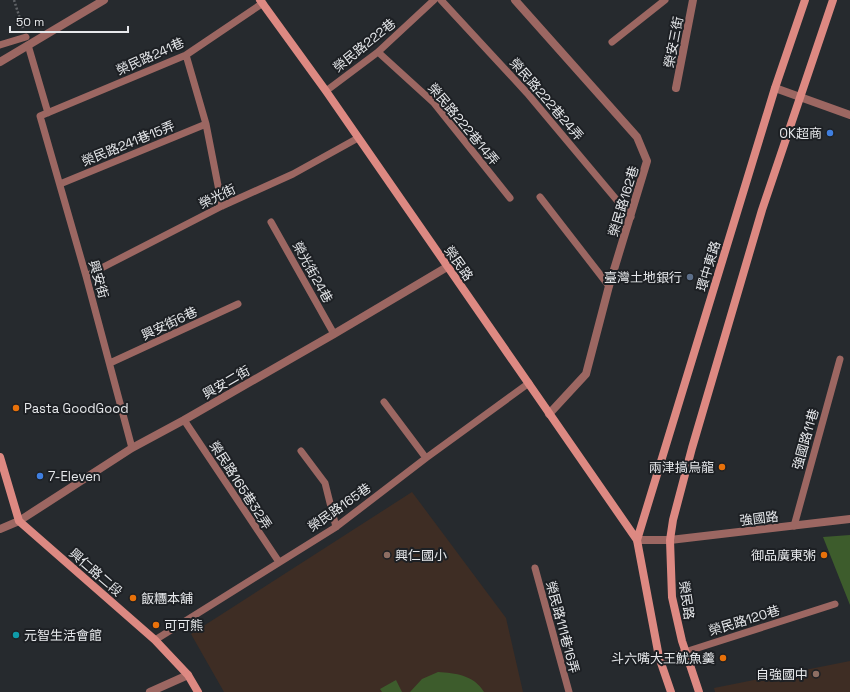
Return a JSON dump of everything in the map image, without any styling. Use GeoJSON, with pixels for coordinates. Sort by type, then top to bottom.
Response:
{"type":"FeatureCollection","features":[{"type":"Feature","properties":{"kind":"street"},"geometry":{"type":"LineString","coordinates":[[0,62],[27,41],[104,0]]}},
{"type":"Feature","properties":{"kind":"street","name":"榮民路162巷"},"geometry":{"type":"LineString","coordinates":[[515,0],[637,137],[647,161],[609,286],[586,374],[548,414]]}},
{"type":"Feature","properties":{"kind":"street","name":"榮安三街"},"geometry":{"type":"LineString","coordinates":[[676,88],[693,0]]}},
{"type":"Feature","properties":{"kind":"street","name":"環中東路"},"geometry":{"type":"LineString","coordinates":[[637,540],[775,88],[805,0]]}},
{"type":"Feature","properties":{"kind":"street"},"geometry":{"type":"LineString","coordinates":[[637,540],[670,540],[673,520],[699,425],[762,210],[833,0]]}},
{"type":"Feature","properties":{"kind":"street","name":"榮民路"},"geometry":{"type":"LineString","coordinates":[[262,2],[326,91],[446,267],[529,383],[548,414],[637,540],[660,660],[671,692]]}},
{"type":"Feature","properties":{"kind":"street"},"geometry":{"type":"LineString","coordinates":[[775,88],[850,115]]}},
{"type":"Feature","properties":{"kind":"street","name":"興安二街"},"geometry":{"type":"LineString","coordinates":[[0,529],[19,521],[132,448],[334,334],[446,267]]}},
{"type":"Feature","properties":{"kind":"street"},"geometry":{"type":"LineString","coordinates":[[0,457],[19,521]]}},
{"type":"Feature","properties":{"kind":"street","name":"強國路"},"geometry":{"type":"LineString","coordinates":[[670,540],[850,519]]}},
{"type":"Feature","properties":{"kind":"street","name":"興仁路二段"},"geometry":{"type":"LineString","coordinates":[[19,521],[155,640],[188,675],[198,692]]}},
{"type":"Feature","properties":{"kind":"street","name":"榮民路"},"geometry":{"type":"LineString","coordinates":[[670,540],[672,597],[682,641],[699,692]]}},
{"type":"Feature","properties":{"kind":"street"},"geometry":{"type":"LineString","coordinates":[[150,692],[188,675]]}},
{"type":"Feature","properties":{"kind":"lane","name":"榮民路222巷"},"geometry":{"type":"LineString","coordinates":[[326,91],[378,52],[434,0]]}},
{"type":"Feature","properties":{"kind":"lane","name":"榮民路222巷24弄"},"geometry":{"type":"LineString","coordinates":[[441,0],[527,93],[630,217]]}},
{"type":"Feature","properties":{"kind":"lane"},"geometry":{"type":"LineString","coordinates":[[612,42],[665,0]]}},
{"type":"Feature","properties":{"kind":"lane","name":"榮民路241巷"},"geometry":{"type":"LineString","coordinates":[[40,116],[186,55],[262,2]]}},
{"type":"Feature","properties":{"kind":"lane"},"geometry":{"type":"LineString","coordinates":[[0,44],[27,41],[48,113]]}},
{"type":"Feature","properties":{"kind":"lane","name":"榮民路222巷14弄"},"geometry":{"type":"LineString","coordinates":[[378,52],[434,103],[510,198]]}},
{"type":"Feature","properties":{"kind":"lane"},"geometry":{"type":"LineString","coordinates":[[186,55],[206,124],[222,206]]}},
{"type":"Feature","properties":{"kind":"lane","name":"興安街"},"geometry":{"type":"LineString","coordinates":[[40,116],[86,276],[132,448]]}},
{"type":"Feature","properties":{"kind":"lane","name":"榮民路241巷15弄"},"geometry":{"type":"LineString","coordinates":[[60,184],[206,124]]}},
{"type":"Feature","properties":{"kind":"lane","name":"榮光街"},"geometry":{"type":"LineString","coordinates":[[86,276],[222,206],[293,174],[358,138]]}},
{"type":"Feature","properties":{"kind":"lane"},"geometry":{"type":"LineString","coordinates":[[540,198],[609,286]]}},
{"type":"Feature","properties":{"kind":"lane","name":"榮光街24巷"},"geometry":{"type":"LineString","coordinates":[[271,222],[334,334]]}},
{"type":"Feature","properties":{"kind":"lane","name":"興安街6巷"},"geometry":{"type":"LineString","coordinates":[[110,363],[238,304]]}},
{"type":"Feature","properties":{"kind":"lane","name":"強國路11巷"},"geometry":{"type":"LineString","coordinates":[[794,526],[840,359]]}},
{"type":"Feature","properties":{"kind":"lane","name":"榮民路165巷"},"geometry":{"type":"LineString","coordinates":[[155,640],[336,527],[426,458],[529,383]]}},
{"type":"Feature","properties":{"kind":"lane"},"geometry":{"type":"LineString","coordinates":[[384,402],[426,458]]}},
{"type":"Feature","properties":{"kind":"lane","name":"榮民路165巷32弄"},"geometry":{"type":"LineString","coordinates":[[184,420],[278,562]]}},
{"type":"Feature","properties":{"kind":"lane"},"geometry":{"type":"LineString","coordinates":[[301,451],[325,483],[336,527]]}},
{"type":"Feature","properties":{"kind":"lane","name":"榮民路111巷16弄"},"geometry":{"type":"LineString","coordinates":[[535,568],[569,692]]}},
{"type":"Feature","properties":{"kind":"lane","name":"榮民路120巷"},"geometry":{"type":"LineString","coordinates":[[660,660],[835,604]]}},
{"type":"Feature","properties":{"kind":"path"},"geometry":{"type":"LineString","coordinates":[[14,0],[27,41]]}},
{"type":"Feature","properties":{"kind":"shaded area","name":"興仁國小"},"geometry":{"type":"Polygon","coordinates":[[[412,492],[506,618],[523,692],[224,692],[191,634],[412,492]]]}},
{"type":"Feature","properties":{"kind":"shaded area","name":"自強國中"},"geometry":{"type":"Polygon","coordinates":[[[850,661],[850,692],[715,692],[714,688],[850,661]]]}},
{"type":"Feature","properties":{"kind":"green space"},"geometry":{"type":"Polygon","coordinates":[[[850,535],[850,605],[823,537],[850,535]]]}},
{"type":"Feature","properties":{"kind":"green space"},"geometry":{"type":"Polygon","coordinates":[[[438,672],[457,674],[470,678],[480,686],[484,692],[410,692],[422,679],[438,672]]]}},
{"type":"Feature","properties":{"kind":"green space"},"geometry":{"type":"Polygon","coordinates":[[[396,680],[402,692],[382,692],[380,689],[396,680]]]}},
{"type":"Feature","properties":{"kind":"place","name":"OK超商"},"geometry":{"type":"Point","coordinates":[830,133]}},
{"type":"Feature","properties":{"kind":"place","name":"臺灣土地銀行"},"geometry":{"type":"Point","coordinates":[690,277]}},
{"type":"Feature","properties":{"kind":"place","name":"Pasta GoodGood"},"geometry":{"type":"Point","coordinates":[16,408]}},
{"type":"Feature","properties":{"kind":"place","name":"兩津搞烏龍"},"geometry":{"type":"Point","coordinates":[722,467]}},
{"type":"Feature","properties":{"kind":"place","name":"7-Eleven"},"geometry":{"type":"Point","coordinates":[40,476]}},
{"type":"Feature","properties":{"kind":"place","name":"興仁國小"},"geometry":{"type":"Point","coordinates":[387,555]}},
{"type":"Feature","properties":{"kind":"place","name":"御品廣東粥"},"geometry":{"type":"Point","coordinates":[824,555]}},
{"type":"Feature","properties":{"kind":"place","name":"飯糰本舖"},"geometry":{"type":"Point","coordinates":[133,598]}},
{"type":"Feature","properties":{"kind":"place","name":"可可熊"},"geometry":{"type":"Point","coordinates":[156,625]}},
{"type":"Feature","properties":{"kind":"place","name":"元智生活會館"},"geometry":{"type":"Point","coordinates":[16,635]}},
{"type":"Feature","properties":{"kind":"place","name":"斗六嘴大王魷魚羹"},"geometry":{"type":"Point","coordinates":[723,658]}},
{"type":"Feature","properties":{"kind":"place","name":"自強國中"},"geometry":{"type":"Point","coordinates":[816,674]}}]}
